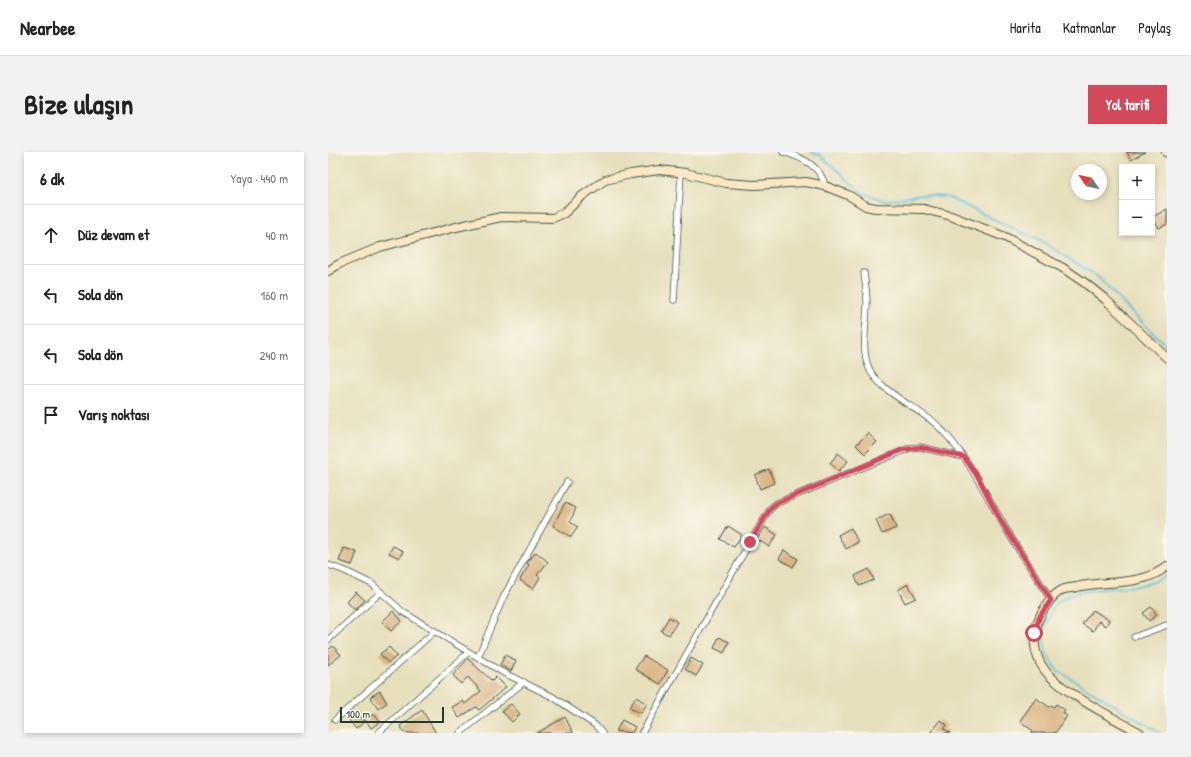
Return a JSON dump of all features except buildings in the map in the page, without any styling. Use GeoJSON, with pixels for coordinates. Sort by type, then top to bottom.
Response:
{"type":"FeatureCollection","features":[{"type":"Feature","properties":{"kind":"street"},"geometry":{"type":"LineString","coordinates":[[783,152],[812,164],[824,178],[826,186]]}},
{"type":"Feature","properties":{"kind":"street"},"geometry":{"type":"LineString","coordinates":[[328,271],[339,264],[380,247],[456,227],[501,217],[553,218],[564,212],[582,196],[605,180],[658,170],[681,173],[726,183],[754,185],[806,182],[826,186],[848,195],[866,206],[875,208],[924,209],[952,216],[1005,238],[1064,268],[1085,282],[1167,358]]}},
{"type":"Feature","properties":{"kind":"street"},"geometry":{"type":"LineString","coordinates":[[674,300],[681,173]]}},
{"type":"Feature","properties":{"kind":"street"},"geometry":{"type":"LineString","coordinates":[[864,272],[868,301],[866,358],[869,368],[880,382],[901,400],[938,426],[964,457],[978,477],[1001,521],[1051,600]]}},
{"type":"Feature","properties":{"kind":"street"},"geometry":{"type":"LineString","coordinates":[[642,733],[750,542],[770,509],[777,503],[910,448],[920,447],[964,457]]}},
{"type":"Feature","properties":{"kind":"street"},"geometry":{"type":"LineString","coordinates":[[478,657],[504,596],[567,482]]}},
{"type":"Feature","properties":{"kind":"street"},"geometry":{"type":"LineString","coordinates":[[328,564],[372,584],[404,612],[469,652],[553,697],[595,725],[602,733]]}},
{"type":"Feature","properties":{"kind":"street"},"geometry":{"type":"LineString","coordinates":[[1140,733],[1060,685],[1044,670],[1036,654],[1034,633],[1040,616],[1051,600],[1062,590],[1090,583],[1145,579],[1167,566]]}},
{"type":"Feature","properties":{"kind":"street"},"geometry":{"type":"LineString","coordinates":[[328,640],[381,592]]}},
{"type":"Feature","properties":{"kind":"street"},"geometry":{"type":"LineString","coordinates":[[1134,637],[1167,625]]}},
{"type":"Feature","properties":{"kind":"street"},"geometry":{"type":"LineString","coordinates":[[334,720],[435,631]]}},
{"type":"Feature","properties":{"kind":"street"},"geometry":{"type":"LineString","coordinates":[[378,733],[469,652]]}},
{"type":"Feature","properties":{"kind":"street"},"geometry":{"type":"LineString","coordinates":[[460,733],[524,682]]}},
{"type":"Feature","properties":{"kind":"waterway"},"geometry":{"type":"LineString","coordinates":[[811,152],[820,155],[861,192],[885,201],[920,195],[947,197],[1046,244],[1098,277],[1130,311],[1167,346]]}},
{"type":"Feature","properties":{"kind":"waterway"},"geometry":{"type":"LineString","coordinates":[[1160,733],[1057,670],[1047,654],[1044,636],[1045,629],[1054,606],[1062,599],[1072,594],[1150,583],[1167,576]]}},
{"type":"Feature","properties":{"kind":"route"},"geometry":{"type":"LineString","coordinates":[[750,542],[770,509],[777,503],[902,450],[920,447],[964,457],[978,477],[1001,521],[1051,600],[1040,616],[1034,633]]}}]}
